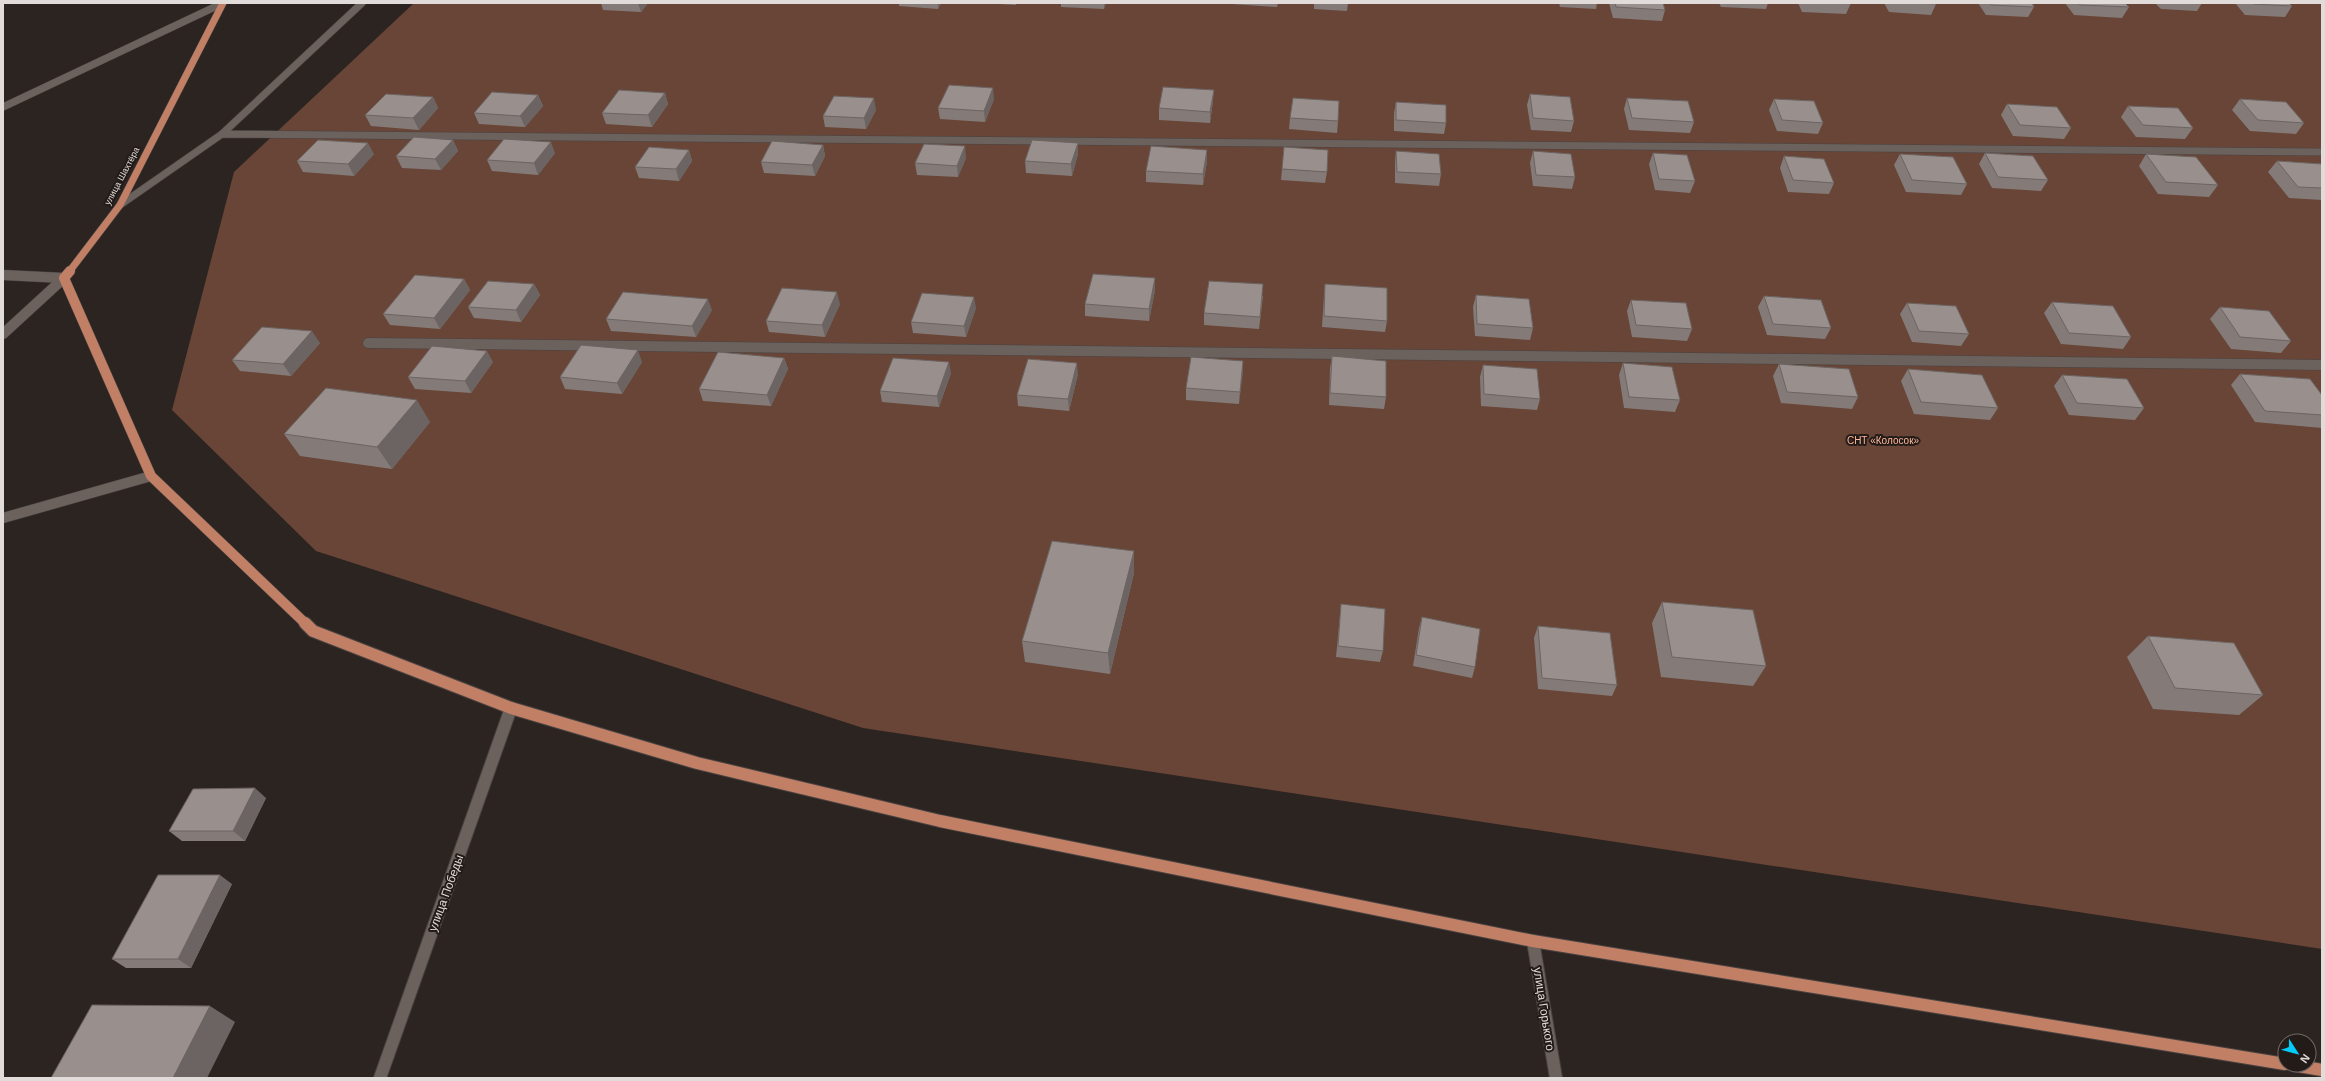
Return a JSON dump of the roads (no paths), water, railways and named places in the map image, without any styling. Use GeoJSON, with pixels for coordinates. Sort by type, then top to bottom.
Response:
{"type":"FeatureCollection","features":[{"type":"Feature","properties":{"kind":"main road","name":"улица Шахтёра"},"geometry":{"type":"LineString","coordinates":[[64,278],[120,205],[222,4]]}},
{"type":"Feature","properties":{"kind":"main road"},"geometry":{"type":"LineString","coordinates":[[64,278],[151,476],[313,631],[512,708],[697,763],[940,821],[1533,941],[2277,1063]]}},
{"type":"Feature","properties":{"kind":"street"},"geometry":{"type":"LineString","coordinates":[[120,205],[222,134],[362,3]]}},
{"type":"Feature","properties":{"kind":"street"},"geometry":{"type":"LineString","coordinates":[[3,107],[222,4]]}},
{"type":"Feature","properties":{"kind":"street"},"geometry":{"type":"LineString","coordinates":[[222,134],[2322,152]]}},
{"type":"Feature","properties":{"kind":"street"},"geometry":{"type":"LineString","coordinates":[[3,275],[64,278]]}},
{"type":"Feature","properties":{"kind":"street","name":"улица Шахтёра"},"geometry":{"type":"LineString","coordinates":[[3,334],[64,278]]}},
{"type":"Feature","properties":{"kind":"street"},"geometry":{"type":"LineString","coordinates":[[368,343],[2322,365]]}},
{"type":"Feature","properties":{"kind":"street"},"geometry":{"type":"LineString","coordinates":[[3,518],[151,476]]}},
{"type":"Feature","properties":{"kind":"street","name":"улица Победы"},"geometry":{"type":"LineString","coordinates":[[380,1078],[512,708]]}},
{"type":"Feature","properties":{"kind":"street","name":"улица Горького"},"geometry":{"type":"LineString","coordinates":[[1533,941],[1556,1078]]}},
{"type":"Feature","properties":{"kind":"park label","name":"СНТ «Колосок»"},"geometry":{"type":"Point","coordinates":[1883,440]}}]}
